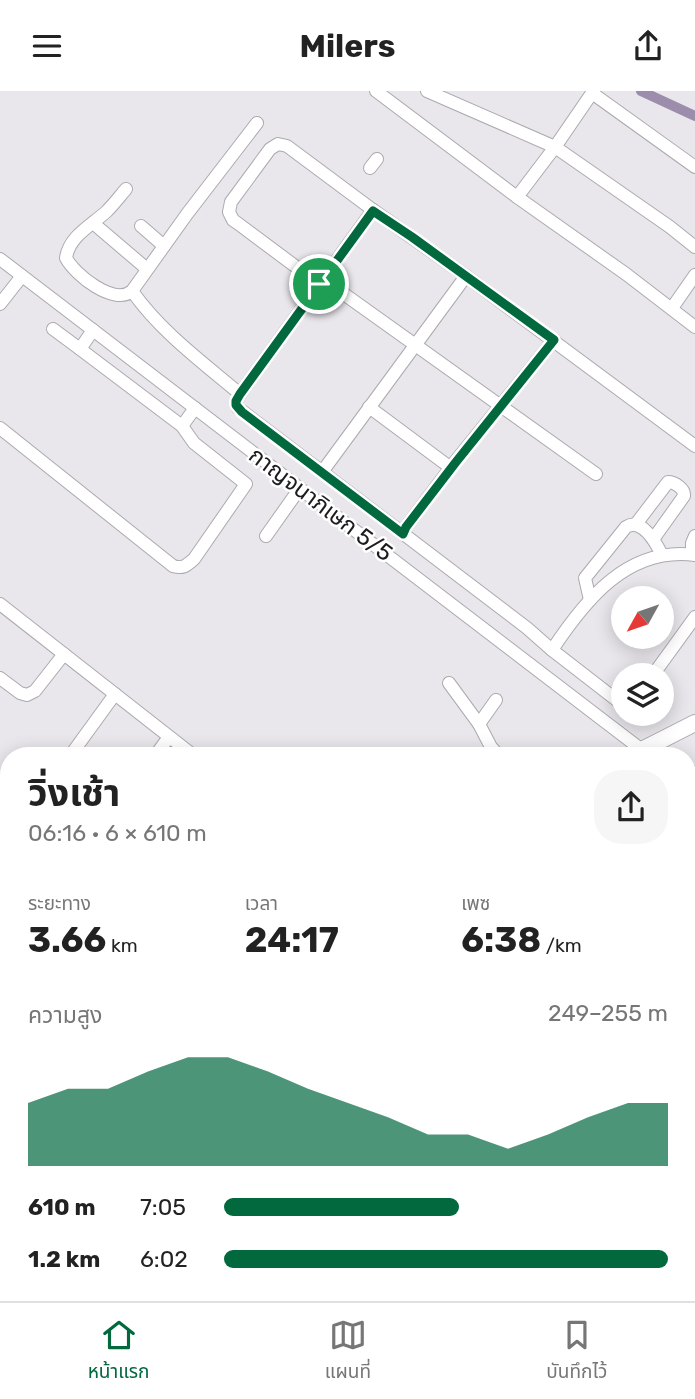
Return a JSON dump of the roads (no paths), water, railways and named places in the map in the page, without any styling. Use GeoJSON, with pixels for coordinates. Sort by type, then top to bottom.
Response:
{"type":"FeatureCollection","features":[{"type":"Feature","properties":{"kind":"main road"},"geometry":{"type":"LineString","coordinates":[[648,747],[695,723]]}},
{"type":"Feature","properties":{"kind":"street"},"geometry":{"type":"LineString","coordinates":[[376,91],[695,327]]}},
{"type":"Feature","properties":{"kind":"street"},"geometry":{"type":"LineString","coordinates":[[427,91],[555,147],[695,247]]}},
{"type":"Feature","properties":{"kind":"street"},"geometry":{"type":"LineString","coordinates":[[517,197],[555,147],[589,92],[695,167]]}},
{"type":"Feature","properties":{"kind":"street"},"geometry":{"type":"LineString","coordinates":[[126,189],[110,208],[81,232],[68,248],[66,258],[70,266],[103,290],[122,296],[132,291],[257,123]]}},
{"type":"Feature","properties":{"kind":"street"},"geometry":{"type":"LineString","coordinates":[[596,474],[233,220],[229,212],[231,202],[270,149],[282,143],[695,446]]}},
{"type":"Feature","properties":{"kind":"street"},"geometry":{"type":"LineString","coordinates":[[373,211],[240,394],[236,405],[611,696]]}},
{"type":"Feature","properties":{"kind":"street"},"geometry":{"type":"LineString","coordinates":[[93,223],[147,269]]}},
{"type":"Feature","properties":{"kind":"street"},"geometry":{"type":"LineString","coordinates":[[141,226],[164,246]]}},
{"type":"Feature","properties":{"kind":"street","name":"กาญจนาภิเษก 5/5"},"geometry":{"type":"LineString","coordinates":[[0,259],[300,488],[628,747]]}},
{"type":"Feature","properties":{"kind":"street"},"geometry":{"type":"LineString","coordinates":[[672,308],[695,275]]}},
{"type":"Feature","properties":{"kind":"street"},"geometry":{"type":"LineString","coordinates":[[0,304],[22,276]]}},
{"type":"Feature","properties":{"kind":"street"},"geometry":{"type":"LineString","coordinates":[[322,473],[466,276]]}},
{"type":"Feature","properties":{"kind":"street"},"geometry":{"type":"LineString","coordinates":[[132,291],[151,316],[174,338],[240,394]]}},
{"type":"Feature","properties":{"kind":"street"},"geometry":{"type":"LineString","coordinates":[[0,428],[173,566],[180,568],[187,566],[194,559],[246,484],[194,443],[182,426],[54,329]]}},
{"type":"Feature","properties":{"kind":"street"},"geometry":{"type":"LineString","coordinates":[[80,349],[93,330]]}},
{"type":"Feature","properties":{"kind":"street"},"geometry":{"type":"LineString","coordinates":[[403,534],[451,468],[554,340]]}},
{"type":"Feature","properties":{"kind":"street"},"geometry":{"type":"LineString","coordinates":[[369,407],[451,468]]}},
{"type":"Feature","properties":{"kind":"street"},"geometry":{"type":"LineString","coordinates":[[182,426],[195,408]]}},
{"type":"Feature","properties":{"kind":"street"},"geometry":{"type":"LineString","coordinates":[[636,524],[668,482],[673,482],[682,489],[684,496],[654,538]]}},
{"type":"Feature","properties":{"kind":"street"},"geometry":{"type":"LineString","coordinates":[[266,536],[300,488]]}},
{"type":"Feature","properties":{"kind":"street"},"geometry":{"type":"LineString","coordinates":[[590,600],[585,578],[631,523],[654,538],[662,555]]}},
{"type":"Feature","properties":{"kind":"street"},"geometry":{"type":"LineString","coordinates":[[552,650],[590,600],[620,572],[662,555],[693,555],[692,543],[695,536]]}},
{"type":"Feature","properties":{"kind":"street"},"geometry":{"type":"LineString","coordinates":[[602,556],[620,572]]}},
{"type":"Feature","properties":{"kind":"street"},"geometry":{"type":"LineString","coordinates":[[0,604],[182,747]]}},
{"type":"Feature","properties":{"kind":"street"},"geometry":{"type":"LineString","coordinates":[[662,663],[695,617]]}},
{"type":"Feature","properties":{"kind":"street"},"geometry":{"type":"LineString","coordinates":[[0,678],[27,695],[35,691],[64,654]]}},
{"type":"Feature","properties":{"kind":"street"},"geometry":{"type":"LineString","coordinates":[[449,683],[479,724],[491,747]]}},
{"type":"Feature","properties":{"kind":"street"},"geometry":{"type":"LineString","coordinates":[[77,747],[115,694]]}},
{"type":"Feature","properties":{"kind":"street"},"geometry":{"type":"LineString","coordinates":[[479,724],[496,700]]}},
{"type":"Feature","properties":{"kind":"street"},"geometry":{"type":"LineString","coordinates":[[162,747],[169,737]]}},
{"type":"Feature","properties":{"kind":"waterway"},"geometry":{"type":"LineString","coordinates":[[641,91],[695,116]]}}]}
